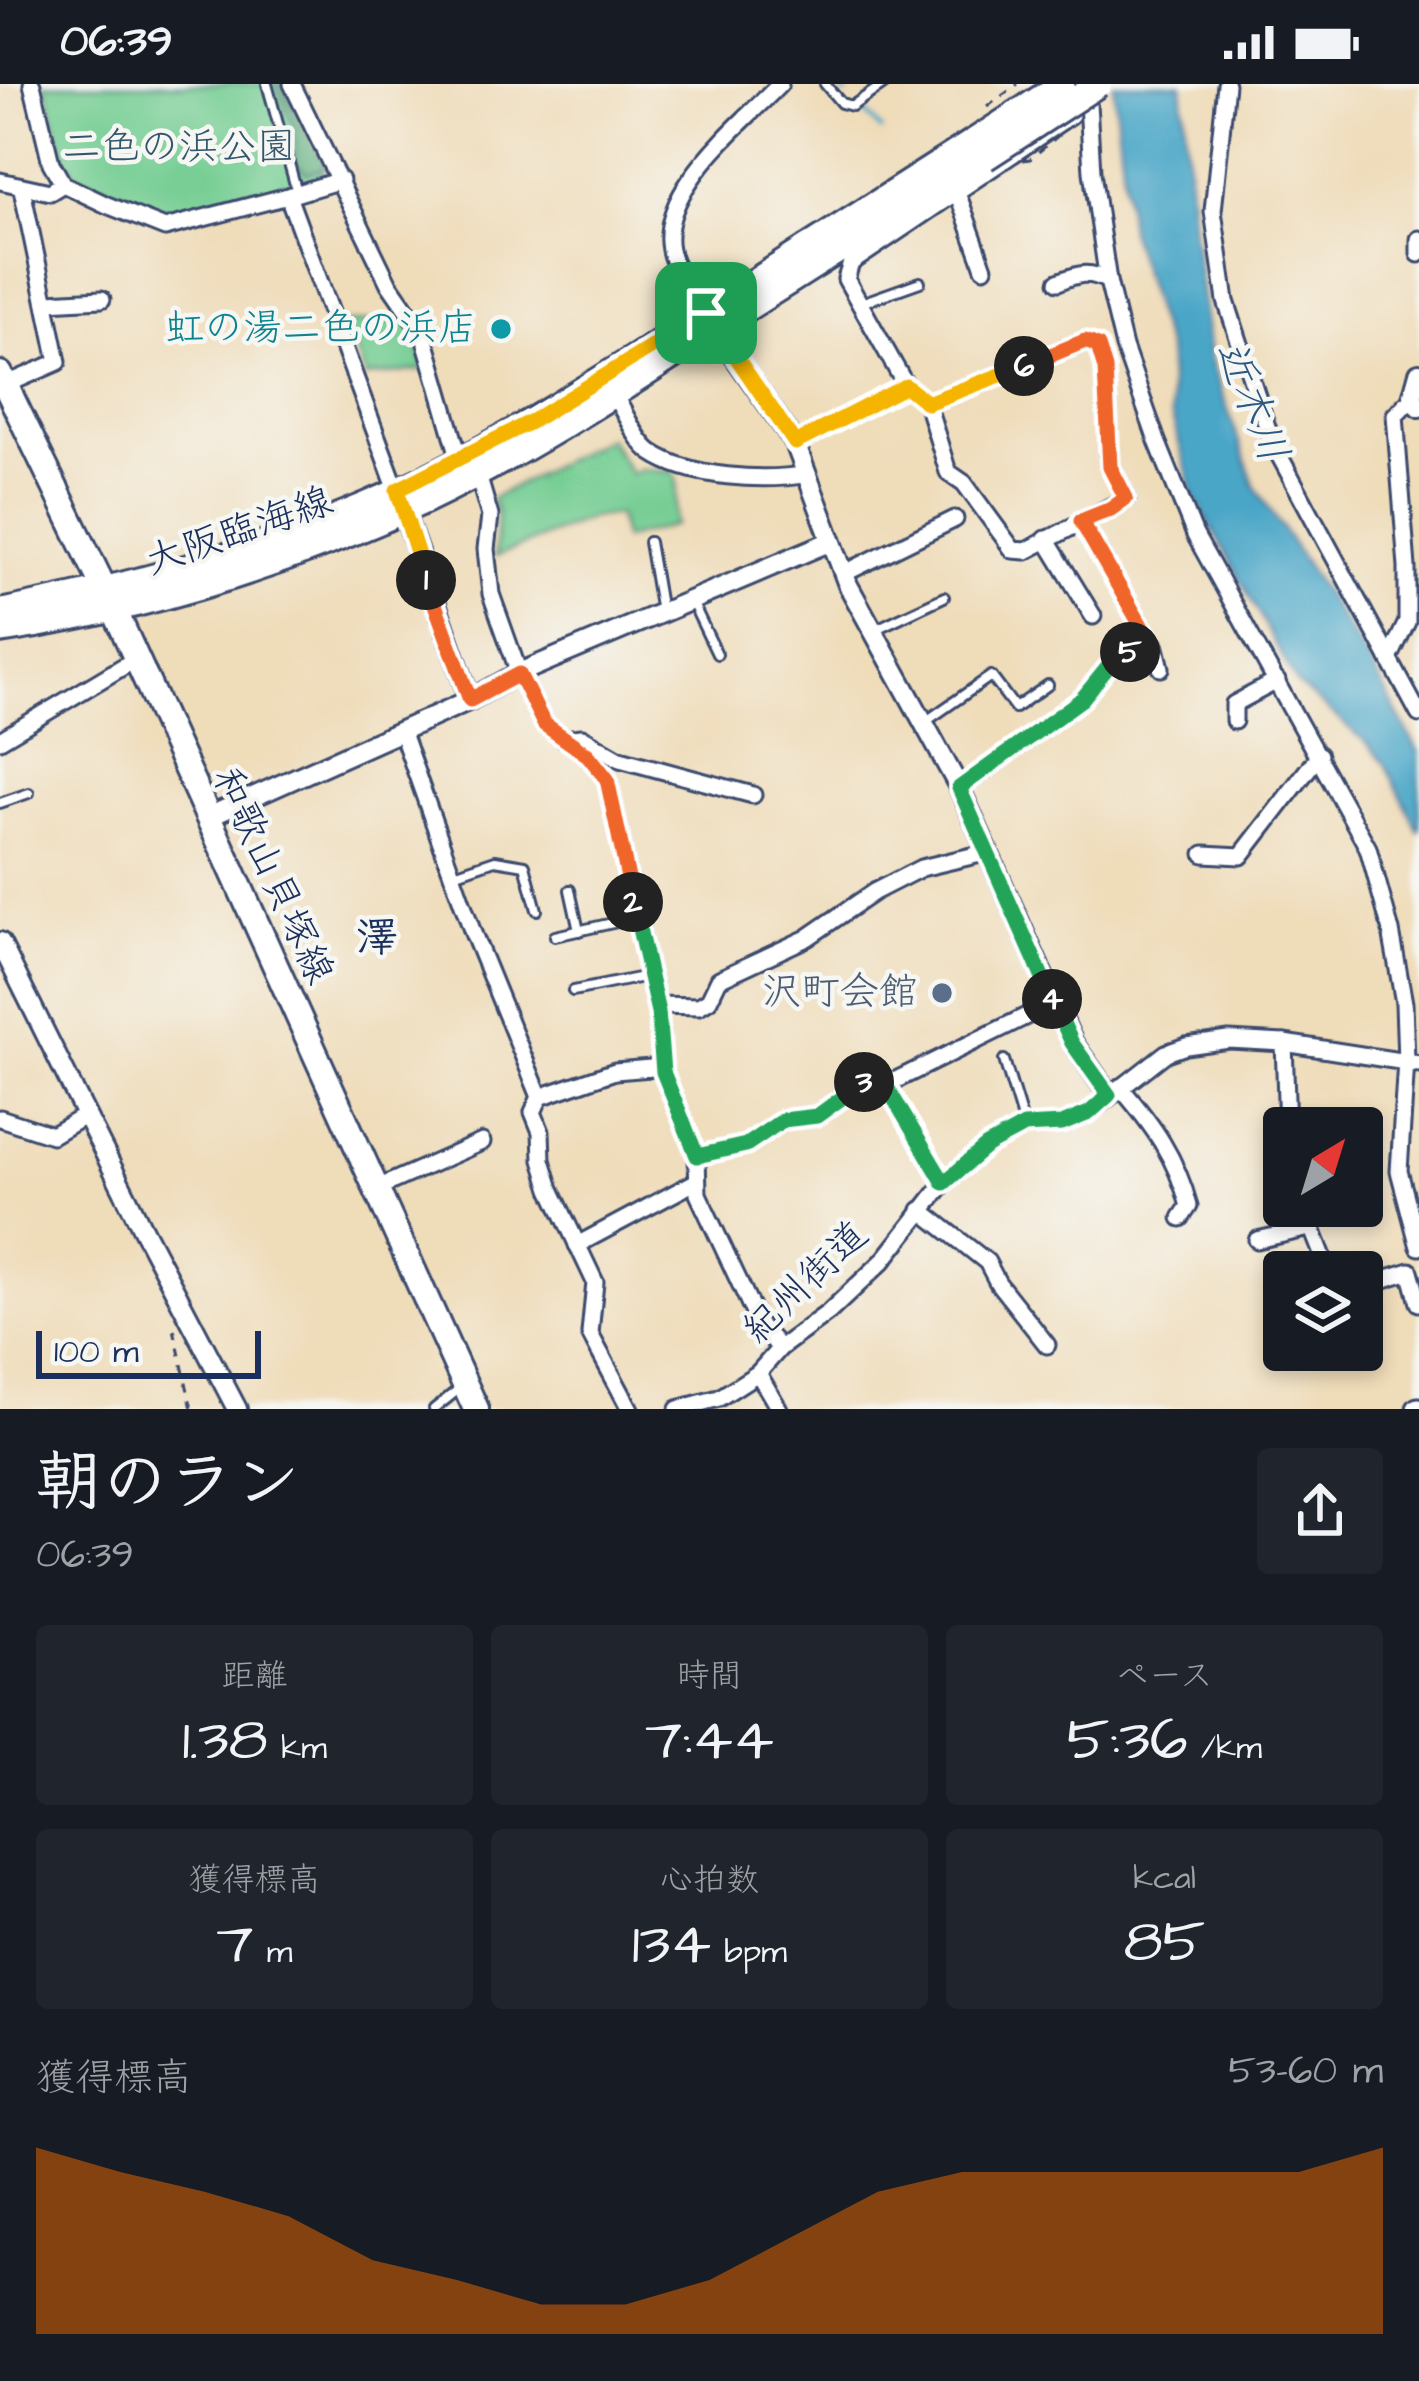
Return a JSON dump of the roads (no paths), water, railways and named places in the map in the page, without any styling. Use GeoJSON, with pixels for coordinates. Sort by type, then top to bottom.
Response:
{"type":"FeatureCollection","features":[{"type":"Feature","properties":{"kind":"main road","name":"大阪臨海線"},"geometry":{"type":"LineString","coordinates":[[469,466],[598,382],[711,321],[979,149],[1062,84]]}},
{"type":"Feature","properties":{"kind":"main road","name":"大阪臨海線"},"geometry":{"type":"LineString","coordinates":[[979,149],[1094,94]]}},
{"type":"Feature","properties":{"kind":"main road","name":"大阪臨海線"},"geometry":{"type":"LineString","coordinates":[[0,612],[110,600],[309,550],[400,500],[615,397],[711,321]]}},
{"type":"Feature","properties":{"kind":"main road","name":"和歌山貝塚線"},"geometry":{"type":"LineString","coordinates":[[3,386],[110,600],[476,1409]]}},
{"type":"Feature","properties":{"kind":"main road","name":"大阪臨海線"},"geometry":{"type":"LineString","coordinates":[[0,631],[76,620],[110,600]]}},
{"type":"Feature","properties":{"kind":"street"},"geometry":{"type":"LineString","coordinates":[[32,84],[51,163],[63,184],[166,228],[341,180]]}},
{"type":"Feature","properties":{"kind":"street"},"geometry":{"type":"LineString","coordinates":[[292,84],[389,284],[423,333],[490,516],[486,548],[491,594],[519,674],[544,724],[600,766],[607,779],[656,1006],[663,1066],[697,1156],[698,1194],[760,1326],[780,1348]]}},
{"type":"Feature","properties":{"kind":"street"},"geometry":{"type":"LineString","coordinates":[[780,84],[683,188],[668,226],[672,258],[795,443],[843,574],[959,788],[1072,1043],[1161,1135],[1180,1173],[1189,1206],[1181,1218]]}},
{"type":"Feature","properties":{"kind":"street"},"geometry":{"type":"LineString","coordinates":[[1080,84],[1094,94]]}},
{"type":"Feature","properties":{"kind":"street"},"geometry":{"type":"LineString","coordinates":[[1226,84],[1213,211],[1226,301],[1272,442],[1419,714]]}},
{"type":"Feature","properties":{"kind":"street"},"geometry":{"type":"LineString","coordinates":[[927,403],[1085,341],[1098,346],[1105,369],[1110,467],[1126,498],[1027,550],[1013,550],[964,483],[948,472],[927,403],[906,386],[846,279],[851,263],[1094,94]]}},
{"type":"Feature","properties":{"kind":"street"},"geometry":{"type":"LineString","coordinates":[[1094,94],[1092,172],[1108,281],[1124,347],[1195,535],[1369,848],[1404,1003],[1411,1063],[1399,1171],[1419,1247]]}},
{"type":"Feature","properties":{"kind":"street"},"geometry":{"type":"LineString","coordinates":[[0,181],[50,192],[63,184]]}},
{"type":"Feature","properties":{"kind":"street"},"geometry":{"type":"LineString","coordinates":[[3,386],[58,362],[22,189]]}},
{"type":"Feature","properties":{"kind":"street"},"geometry":{"type":"LineString","coordinates":[[957,192],[983,268]]}},
{"type":"Feature","properties":{"kind":"street"},"geometry":{"type":"LineString","coordinates":[[292,195],[470,700]]}},
{"type":"Feature","properties":{"kind":"street"},"geometry":{"type":"LineString","coordinates":[[1419,239],[1419,254]]}},
{"type":"Feature","properties":{"kind":"street"},"geometry":{"type":"LineString","coordinates":[[1058,282],[1080,272],[1108,281]]}},
{"type":"Feature","properties":{"kind":"street"},"geometry":{"type":"LineString","coordinates":[[47,302],[102,299]]}},
{"type":"Feature","properties":{"kind":"street"},"geometry":{"type":"LineString","coordinates":[[1389,659],[1413,623],[1410,502],[1394,416],[1416,403],[1419,374]]}},
{"type":"Feature","properties":{"kind":"street"},"geometry":{"type":"LineString","coordinates":[[795,443],[906,386]]}},
{"type":"Feature","properties":{"kind":"street"},"geometry":{"type":"LineString","coordinates":[[615,397],[649,451],[693,468],[740,477],[779,479],[808,474]]}},
{"type":"Feature","properties":{"kind":"street"},"geometry":{"type":"LineString","coordinates":[[843,574],[955,519]]}},
{"type":"Feature","properties":{"kind":"street"},"geometry":{"type":"LineString","coordinates":[[1081,521],[1155,644],[1161,668]]}},
{"type":"Feature","properties":{"kind":"street"},"geometry":{"type":"LineString","coordinates":[[1046,539],[1094,616]]}},
{"type":"Feature","properties":{"kind":"street"},"geometry":{"type":"LineString","coordinates":[[206,818],[519,674],[829,542]]}},
{"type":"Feature","properties":{"kind":"street"},"geometry":{"type":"LineString","coordinates":[[959,788],[1082,699],[1112,662],[1150,641]]}},
{"type":"Feature","properties":{"kind":"street"},"geometry":{"type":"LineString","coordinates":[[0,740],[134,661]]}},
{"type":"Feature","properties":{"kind":"street"},"geometry":{"type":"LineString","coordinates":[[1234,721],[1234,704],[1277,681]]}},
{"type":"Feature","properties":{"kind":"street"},"geometry":{"type":"LineString","coordinates":[[401,730],[540,1097]]}},
{"type":"Feature","properties":{"kind":"street"},"geometry":{"type":"LineString","coordinates":[[565,739],[583,736],[620,759],[748,800]]}},
{"type":"Feature","properties":{"kind":"street"},"geometry":{"type":"LineString","coordinates":[[1204,854],[1241,856],[1318,754]]}},
{"type":"Feature","properties":{"kind":"street"},"geometry":{"type":"LineString","coordinates":[[656,1006],[699,1006],[710,1000],[719,979],[807,938],[874,892],[921,868],[989,852]]}},
{"type":"Feature","properties":{"kind":"street"},"geometry":{"type":"LineString","coordinates":[[0,942],[237,1409]]}},
{"type":"Feature","properties":{"kind":"street"},"geometry":{"type":"LineString","coordinates":[[697,1156],[746,1145],[783,1120],[817,1116],[878,1072],[886,1085],[1054,1003]]}},
{"type":"Feature","properties":{"kind":"street","name":"紀州街道"},"geometry":{"type":"LineString","coordinates":[[681,1409],[719,1397],[758,1373],[780,1348],[829,1312],[883,1262],[944,1183],[987,1146],[1024,1126],[1062,1124],[1089,1113],[1166,1053],[1229,1040],[1284,1043],[1411,1063]]}},
{"type":"Feature","properties":{"kind":"street"},"geometry":{"type":"LineString","coordinates":[[1284,1043],[1286,1107]]}},
{"type":"Feature","properties":{"kind":"street"},"geometry":{"type":"LineString","coordinates":[[630,1409],[590,1334],[595,1282],[546,1176],[541,1132],[533,1112],[540,1097],[615,1071],[663,1066]]}},
{"type":"Feature","properties":{"kind":"street"},"geometry":{"type":"LineString","coordinates":[[0,1118],[52,1135],[86,1115]]}},
{"type":"Feature","properties":{"kind":"street"},"geometry":{"type":"LineString","coordinates":[[375,1189],[482,1142]]}},
{"type":"Feature","properties":{"kind":"street"},"geometry":{"type":"LineString","coordinates":[[577,1245],[697,1181]]}},
{"type":"Feature","properties":{"kind":"street"},"geometry":{"type":"LineString","coordinates":[[921,1210],[988,1262],[998,1283],[1047,1345]]}},
{"type":"Feature","properties":{"kind":"street"},"geometry":{"type":"LineString","coordinates":[[1257,1240],[1310,1228],[1320,1251]]}},
{"type":"Feature","properties":{"kind":"street"},"geometry":{"type":"LineString","coordinates":[[1383,1279],[1410,1271],[1419,1304]]}},
{"type":"Feature","properties":{"kind":"street"},"geometry":{"type":"LineString","coordinates":[[758,1373],[779,1409]]}},
{"type":"Feature","properties":{"kind":"lane"},"geometry":{"type":"LineString","coordinates":[[267,84],[292,195]]}},
{"type":"Feature","properties":{"kind":"lane"},"geometry":{"type":"LineString","coordinates":[[825,84],[841,103],[852,106],[884,84]]}},
{"type":"Feature","properties":{"kind":"lane"},"geometry":{"type":"LineString","coordinates":[[860,303],[920,282]]}},
{"type":"Feature","properties":{"kind":"lane"},"geometry":{"type":"LineString","coordinates":[[649,542],[662,613]]}},
{"type":"Feature","properties":{"kind":"lane"},"geometry":{"type":"LineString","coordinates":[[873,631],[944,597]]}},
{"type":"Feature","properties":{"kind":"lane"},"geometry":{"type":"LineString","coordinates":[[692,601],[717,654]]}},
{"type":"Feature","properties":{"kind":"lane"},"geometry":{"type":"LineString","coordinates":[[924,723],[991,676],[1015,709],[1048,685]]}},
{"type":"Feature","properties":{"kind":"lane"},"geometry":{"type":"LineString","coordinates":[[0,803],[29,793]]}},
{"type":"Feature","properties":{"kind":"lane"},"geometry":{"type":"LineString","coordinates":[[453,875],[494,860],[525,865],[536,910]]}},
{"type":"Feature","properties":{"kind":"lane"},"geometry":{"type":"LineString","coordinates":[[570,890],[579,931]]}},
{"type":"Feature","properties":{"kind":"lane"},"geometry":{"type":"LineString","coordinates":[[555,936],[636,918]]}},
{"type":"Feature","properties":{"kind":"lane"},"geometry":{"type":"LineString","coordinates":[[573,991],[648,976]]}},
{"type":"Feature","properties":{"kind":"lane"},"geometry":{"type":"LineString","coordinates":[[1004,1060],[1024,1126]]}},
{"type":"Feature","properties":{"kind":"lane"},"geometry":{"type":"LineString","coordinates":[[886,1085],[944,1183]]}},
{"type":"Feature","properties":{"kind":"lane"},"geometry":{"type":"LineString","coordinates":[[434,1409],[464,1383]]}},
{"type":"Feature","properties":{"kind":"water"},"geometry":{"type":"Polygon","coordinates":[[[1113,84],[1182,84],[1193,231],[1211,361],[1254,485],[1371,665],[1419,753],[1419,832],[1385,764],[1297,684],[1193,494],[1171,413],[1167,350],[1129,230],[1113,84]]]}},
{"type":"Feature","properties":{"kind":"waterway"},"geometry":{"type":"LineString","coordinates":[[837,84],[846,94]]}},
{"type":"Feature","properties":{"kind":"waterway"},"geometry":{"type":"LineString","coordinates":[[863,111],[881,130]]}},
{"type":"Feature","properties":{"kind":"place","name":"虹の湯二色の浜店"},"geometry":{"type":"Point","coordinates":[501,329]}},
{"type":"Feature","properties":{"kind":"place","name":"沢町会館"},"geometry":{"type":"Point","coordinates":[942,993]}},
{"type":"Feature","properties":{"kind":"district","name":"澤"},"geometry":{"type":"Point","coordinates":[377,939]}},
{"type":"Feature","properties":{"kind":"park label","name":"二色の浜公園"},"geometry":{"type":"Point","coordinates":[179,148]}},
{"type":"Feature","properties":{"kind":"water label","name":"近木川"},"geometry":{"type":"Point","coordinates":[1251,402]}}]}
